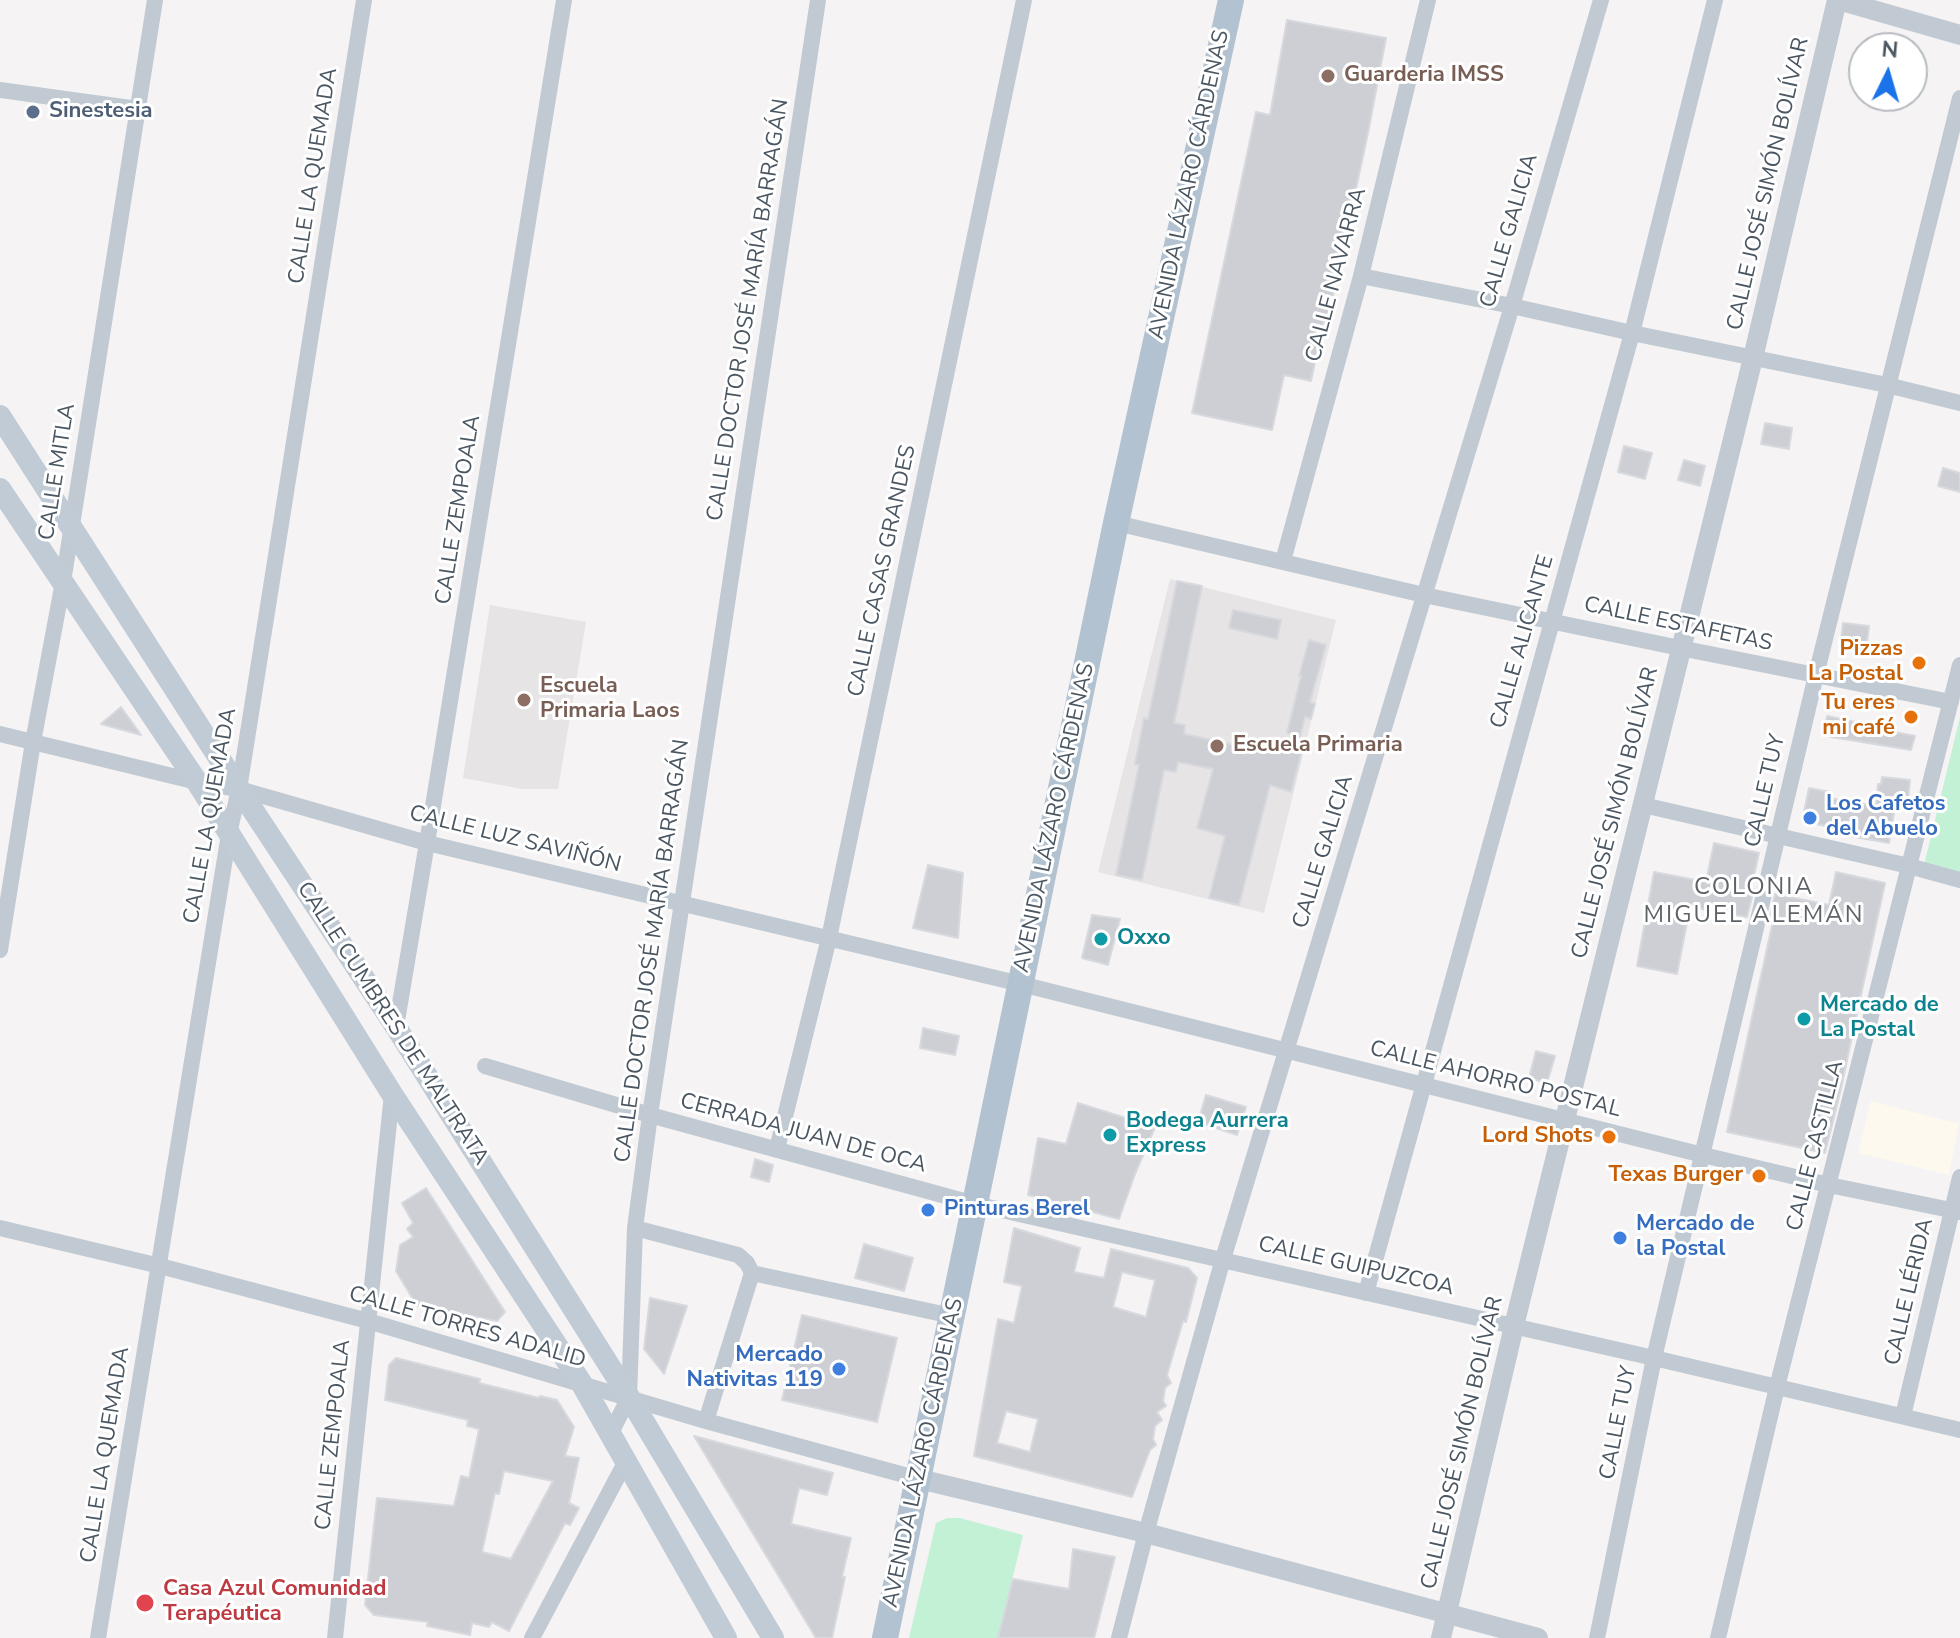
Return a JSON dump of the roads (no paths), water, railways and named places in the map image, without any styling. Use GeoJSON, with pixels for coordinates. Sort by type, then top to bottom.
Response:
{"type":"FeatureCollection","features":[{"type":"Feature","properties":{"kind":"main road","name":"AVENIDA LÁZARO CÁRDENAS"},"geometry":{"type":"LineString","coordinates":[[885,1638],[1116,523],[1231,0]]}},
{"type":"Feature","properties":{"kind":"main road","name":"CALLE CUMBRES DE MALTRATA"},"geometry":{"type":"LineString","coordinates":[[0,416],[396,1027],[629,1397],[773,1638]]}},
{"type":"Feature","properties":{"kind":"main road","name":"CALLE CUMBRES DE MALTRATA"},"geometry":{"type":"LineString","coordinates":[[0,489],[197,782],[392,1094],[582,1384],[726,1638]]}},
{"type":"Feature","properties":{"kind":"street","name":"CALLE MITLA"},"geometry":{"type":"LineString","coordinates":[[0,950],[33,742],[63,582],[155,0]]}},
{"type":"Feature","properties":{"kind":"street","name":"CALLE LA QUEMADA"},"geometry":{"type":"LineString","coordinates":[[98,1638],[229,834],[239,789],[364,0]]}},
{"type":"Feature","properties":{"kind":"street","name":"CALLE ZEMPOALA"},"geometry":{"type":"LineString","coordinates":[[396,1027],[564,0]]}},
{"type":"Feature","properties":{"kind":"street","name":"CALLE DOCTOR JOSÉ MARÍA BARRAGÁN"},"geometry":{"type":"LineString","coordinates":[[611,1433],[629,1397],[635,1228],[650,1115],[818,0]]}},
{"type":"Feature","properties":{"kind":"street","name":"CALLE CASAS GRANDES"},"geometry":{"type":"LineString","coordinates":[[777,1149],[829,938],[1024,0]]}},
{"type":"Feature","properties":{"kind":"street","name":"CALLE NAVARRA"},"geometry":{"type":"LineString","coordinates":[[1283,561],[1361,276],[1428,0]]}},
{"type":"Feature","properties":{"kind":"street","name":"CALLE GALICIA"},"geometry":{"type":"LineString","coordinates":[[1119,1638],[1223,1259],[1512,306],[1601,0]]}},
{"type":"Feature","properties":{"kind":"street","name":"CALLE ALICANTE"},"geometry":{"type":"LineString","coordinates":[[1366,1293],[1632,333],[1715,0]]}},
{"type":"Feature","properties":{"kind":"street"},"geometry":{"type":"LineString","coordinates":[[1838,0],[1960,35]]}},
{"type":"Feature","properties":{"kind":"street","name":"CALLE JOSÉ SIMÓN BOLÍVAR"},"geometry":{"type":"LineString","coordinates":[[1441,1638],[1514,1326],[1753,358],[1838,0]]}},
{"type":"Feature","properties":{"kind":"street"},"geometry":{"type":"LineString","coordinates":[[0,90],[138,109]]}},
{"type":"Feature","properties":{"kind":"street","name":"CALLE TUY"},"geometry":{"type":"LineString","coordinates":[[1597,1638],[1654,1358],[1816,675],[1960,98]]}},
{"type":"Feature","properties":{"kind":"street"},"geometry":{"type":"LineString","coordinates":[[1361,276],[1887,385],[1960,403]]}},
{"type":"Feature","properties":{"kind":"street","name":"CALLE ESTAFETAS"},"geometry":{"type":"LineString","coordinates":[[1116,523],[1424,595],[1951,702]]}},
{"type":"Feature","properties":{"kind":"street","name":"CALLE CASTILLA"},"geometry":{"type":"LineString","coordinates":[[1718,1638],[1777,1387],[1960,665]]}},
{"type":"Feature","properties":{"kind":"street","name":"CALLE LUZ SAVIÑÓN"},"geometry":{"type":"LineString","coordinates":[[0,734],[197,782],[239,789],[427,843],[1021,984]]}},
{"type":"Feature","properties":{"kind":"street"},"geometry":{"type":"LineString","coordinates":[[1643,805],[1960,880]]}},
{"type":"Feature","properties":{"kind":"street","name":"CALLE AHORRO POSTAL"},"geometry":{"type":"LineString","coordinates":[[1021,984],[1703,1155],[1956,1211]]}},
{"type":"Feature","properties":{"kind":"street","name":"CERRADA JUAN DE OCA"},"geometry":{"type":"LineString","coordinates":[[485,1066],[650,1115],[975,1204]]}},
{"type":"Feature","properties":{"kind":"street","name":"CALLE ZEMPOALA"},"geometry":{"type":"LineString","coordinates":[[335,1638],[392,1094]]}},
{"type":"Feature","properties":{"kind":"street","name":"CALLE LÉRIDA"},"geometry":{"type":"LineString","coordinates":[[1903,1416],[1956,1211],[1960,1177]]}},
{"type":"Feature","properties":{"kind":"street","name":"CALLE GUIPUZCOA"},"geometry":{"type":"LineString","coordinates":[[975,1204],[1960,1430]]}},
{"type":"Feature","properties":{"kind":"street","name":"CALLE TORRES ADALID"},"geometry":{"type":"LineString","coordinates":[[0,1228],[368,1321],[706,1421],[919,1479]]}},
{"type":"Feature","properties":{"kind":"street"},"geometry":{"type":"LineString","coordinates":[[635,1228],[738,1255],[752,1273],[706,1421]]}},
{"type":"Feature","properties":{"kind":"street"},"geometry":{"type":"LineString","coordinates":[[752,1273],[952,1316]]}},
{"type":"Feature","properties":{"kind":"street"},"geometry":{"type":"LineString","coordinates":[[532,1638],[626,1461]]}},
{"type":"Feature","properties":{"kind":"street"},"geometry":{"type":"LineString","coordinates":[[919,1479],[1146,1533],[1538,1638]]}},
{"type":"Feature","properties":{"kind":"place","name":"Guarderia IMSS"},"geometry":{"type":"Point","coordinates":[1328,76]}},
{"type":"Feature","properties":{"kind":"place","name":"Sinestesia"},"geometry":{"type":"Point","coordinates":[33,112]}},
{"type":"Feature","properties":{"kind":"place","name":"Pizzas La Postal"},"geometry":{"type":"Point","coordinates":[1919,663]}},
{"type":"Feature","properties":{"kind":"place","name":"Escuela Primaria Laos"},"geometry":{"type":"Point","coordinates":[524,700]}},
{"type":"Feature","properties":{"kind":"place","name":"Tu eres mi café"},"geometry":{"type":"Point","coordinates":[1911,717]}},
{"type":"Feature","properties":{"kind":"place","name":"Escuela Primaria"},"geometry":{"type":"Point","coordinates":[1217,746]}},
{"type":"Feature","properties":{"kind":"place","name":"Los Cafetos del Abuelo"},"geometry":{"type":"Point","coordinates":[1810,818]}},
{"type":"Feature","properties":{"kind":"place","name":"Oxxo"},"geometry":{"type":"Point","coordinates":[1101,939]}},
{"type":"Feature","properties":{"kind":"place","name":"Mercado de La Postal"},"geometry":{"type":"Point","coordinates":[1804,1019]}},
{"type":"Feature","properties":{"kind":"place","name":"Bodega Aurrera Express"},"geometry":{"type":"Point","coordinates":[1110,1135]}},
{"type":"Feature","properties":{"kind":"place","name":"Lord Shots"},"geometry":{"type":"Point","coordinates":[1609,1137]}},
{"type":"Feature","properties":{"kind":"place","name":"Texas Burger"},"geometry":{"type":"Point","coordinates":[1759,1176]}},
{"type":"Feature","properties":{"kind":"place","name":"Pinturas Berel"},"geometry":{"type":"Point","coordinates":[928,1210]}},
{"type":"Feature","properties":{"kind":"place","name":"Mercado de la Postal"},"geometry":{"type":"Point","coordinates":[1620,1238]}},
{"type":"Feature","properties":{"kind":"place","name":"Mercado Nativitas 119"},"geometry":{"type":"Point","coordinates":[839,1369]}},
{"type":"Feature","properties":{"kind":"place","name":"Casa Azul Comunidad Terapéutica"},"geometry":{"type":"Point","coordinates":[145,1603]}},
{"type":"Feature","properties":{"kind":"district","name":"COLONIA MIGUEL ALEMÁN"},"geometry":{"type":"Point","coordinates":[1754,902]}}]}
